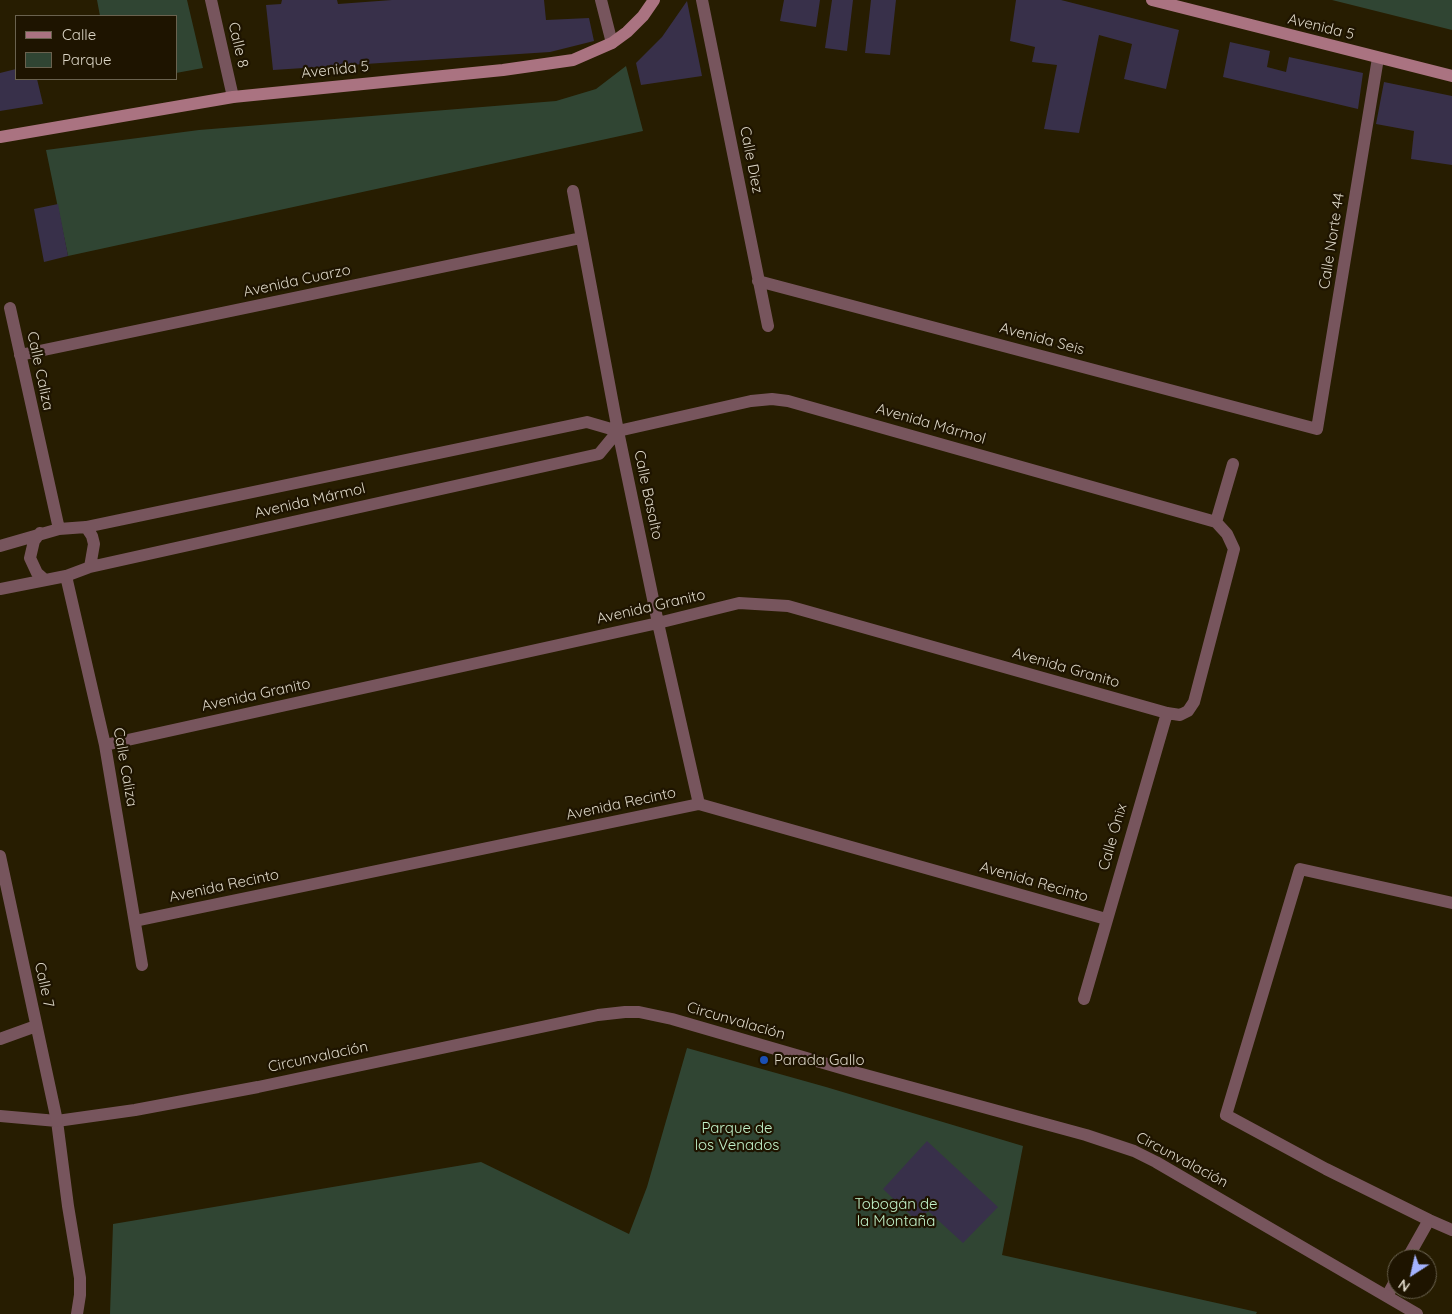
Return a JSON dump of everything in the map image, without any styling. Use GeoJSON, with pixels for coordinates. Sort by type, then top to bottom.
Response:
{"type":"FeatureCollection","features":[{"type":"Feature","properties":{"kind":"main road","name":"Avenida 5"},"geometry":{"type":"LineString","coordinates":[[0,137],[233,97],[552,64],[574,60],[612,43],[627,32],[643,16],[654,0]]}},
{"type":"Feature","properties":{"kind":"main road","name":"Avenida 5"},"geometry":{"type":"LineString","coordinates":[[1152,0],[1452,76]]}},
{"type":"Feature","properties":{"kind":"street","name":"Calle 8"},"geometry":{"type":"LineString","coordinates":[[211,0],[233,97]]}},
{"type":"Feature","properties":{"kind":"street"},"geometry":{"type":"LineString","coordinates":[[601,0],[612,43]]}},
{"type":"Feature","properties":{"kind":"street","name":"Calle Diez"},"geometry":{"type":"LineString","coordinates":[[702,0],[768,326]]}},
{"type":"Feature","properties":{"kind":"street","name":"Calle Norte 44"},"geometry":{"type":"LineString","coordinates":[[1317,429],[1378,58]]}},
{"type":"Feature","properties":{"kind":"street","name":"Calle Basalto"},"geometry":{"type":"LineString","coordinates":[[572,191],[618,431],[658,623],[699,804]]}},
{"type":"Feature","properties":{"kind":"street","name":"Avenida Cuarzo"},"geometry":{"type":"LineString","coordinates":[[20,355],[581,238]]}},
{"type":"Feature","properties":{"kind":"street","name":"Avenida Seis"},"geometry":{"type":"LineString","coordinates":[[758,282],[1317,429]]}},
{"type":"Feature","properties":{"kind":"street","name":"Calle Caliza"},"geometry":{"type":"LineString","coordinates":[[10,308],[59,529]]}},
{"type":"Feature","properties":{"kind":"street","name":"Avenida Mármol"},"geometry":{"type":"LineString","coordinates":[[59,529],[86,527],[587,422],[618,431],[751,401],[772,399],[788,401],[1216,522],[1228,534],[1234,549],[1194,702]]}},
{"type":"Feature","properties":{"kind":"street","name":"Avenida Mármol"},"geometry":{"type":"LineString","coordinates":[[0,589],[66,576],[90,567],[599,454],[618,431]]}},
{"type":"Feature","properties":{"kind":"street"},"geometry":{"type":"LineString","coordinates":[[1216,522],[1233,464]]}},
{"type":"Feature","properties":{"kind":"street"},"geometry":{"type":"LineString","coordinates":[[86,527],[92,536],[94,544],[90,567]]}},
{"type":"Feature","properties":{"kind":"street"},"geometry":{"type":"LineString","coordinates":[[0,546],[59,529]]}},
{"type":"Feature","properties":{"kind":"street"},"geometry":{"type":"LineString","coordinates":[[40,533],[34,541],[30,558],[37,573],[45,580]]}},
{"type":"Feature","properties":{"kind":"street","name":"Calle Caliza"},"geometry":{"type":"LineString","coordinates":[[66,576],[105,745],[142,965]]}},
{"type":"Feature","properties":{"kind":"street","name":"Avenida Granito"},"geometry":{"type":"LineString","coordinates":[[105,745],[658,623],[739,603],[788,606],[1167,713],[1180,715],[1188,711],[1194,702]]}},
{"type":"Feature","properties":{"kind":"street","name":"Calle Ónix"},"geometry":{"type":"LineString","coordinates":[[1084,999],[1167,713]]}},
{"type":"Feature","properties":{"kind":"street","name":"Avenida Recinto"},"geometry":{"type":"LineString","coordinates":[[135,921],[699,804],[1106,919]]}},
{"type":"Feature","properties":{"kind":"street","name":"Calle 7"},"geometry":{"type":"LineString","coordinates":[[0,856],[57,1121],[80,1278],[77,1314]]}},
{"type":"Feature","properties":{"kind":"street"},"geometry":{"type":"LineString","coordinates":[[1452,903],[1300,869],[1226,1115],[1326,1169],[1452,1230]]}},
{"type":"Feature","properties":{"kind":"street","name":"Circunvalación"},"geometry":{"type":"LineString","coordinates":[[0,1116],[57,1121],[135,1110],[598,1015],[639,1012],[672,1019],[1134,1151],[1387,1296]]}},
{"type":"Feature","properties":{"kind":"street"},"geometry":{"type":"LineString","coordinates":[[0,1038],[36,1026]]}},
{"type":"Feature","properties":{"kind":"street"},"geometry":{"type":"LineString","coordinates":[[1413,1249],[1429,1220]]}},
{"type":"Feature","properties":{"kind":"street","name":"Circunvalación"},"geometry":{"type":"LineString","coordinates":[[1392,1299],[1417,1314]]}},
{"type":"Feature","properties":{"kind":"green space"},"geometry":{"type":"Polygon","coordinates":[[[97,0],[187,0],[203,68],[178,73],[178,15],[100,15],[97,0]]]}},
{"type":"Feature","properties":{"kind":"green space"},"geometry":{"type":"Polygon","coordinates":[[[1332,0],[1452,0],[1452,30],[1332,0]]]}},
{"type":"Feature","properties":{"kind":"green space"},"geometry":{"type":"Polygon","coordinates":[[[626,66],[643,131],[68,256],[46,150],[199,130],[556,101],[596,89],[626,66]]]}},
{"type":"Feature","properties":{"kind":"green space"},"geometry":{"type":"Polygon","coordinates":[[[687,1048],[1023,1146],[1002,1255],[1257,1312],[1256,1314],[110,1314],[113,1224],[481,1162],[629,1234],[647,1187],[687,1048]]]}},
{"type":"Feature","properties":{"kind":"building"},"geometry":{"type":"Polygon","coordinates":[[[282,0],[337,0],[338,4],[392,0],[544,0],[546,20],[589,18],[594,41],[550,52],[273,70],[266,5],[281,4],[282,0]]]}},
{"type":"Feature","properties":{"kind":"building"},"geometry":{"type":"Polygon","coordinates":[[[784,0],[820,0],[816,27],[780,21],[784,0]]]}},
{"type":"Feature","properties":{"kind":"building"},"geometry":{"type":"Polygon","coordinates":[[[832,0],[853,0],[847,51],[825,48],[832,0]]]}},
{"type":"Feature","properties":{"kind":"building"},"geometry":{"type":"Polygon","coordinates":[[[871,0],[896,0],[890,55],[865,53],[871,0]]]}},
{"type":"Feature","properties":{"kind":"building"},"geometry":{"type":"Polygon","coordinates":[[[1016,0],[1061,0],[1179,30],[1166,89],[1124,79],[1132,44],[1099,35],[1079,133],[1044,129],[1057,65],[1032,62],[1035,47],[1010,41],[1016,0]]]}},
{"type":"Feature","properties":{"kind":"building"},"geometry":{"type":"Polygon","coordinates":[[[687,1],[702,76],[641,85],[636,63],[662,37],[687,1]]]}},
{"type":"Feature","properties":{"kind":"building"},"geometry":{"type":"Polygon","coordinates":[[[1230,42],[1270,51],[1267,67],[1286,72],[1289,57],[1363,73],[1358,109],[1223,77],[1230,42]]]}},
{"type":"Feature","properties":{"kind":"building"},"geometry":{"type":"Polygon","coordinates":[[[15,69],[15,80],[37,80],[43,104],[0,111],[0,73],[15,69]]]}},
{"type":"Feature","properties":{"kind":"building"},"geometry":{"type":"Polygon","coordinates":[[[1384,82],[1452,96],[1452,165],[1411,159],[1414,131],[1376,124],[1384,82]]]}},
{"type":"Feature","properties":{"kind":"building"},"geometry":{"type":"Polygon","coordinates":[[[58,204],[68,256],[44,262],[34,209],[58,204]]]}},
{"type":"Feature","properties":{"kind":"building"},"geometry":{"type":"Polygon","coordinates":[[[927,1141],[998,1207],[963,1243],[928,1211],[918,1222],[883,1189],[927,1141]]]}},
{"type":"Feature","properties":{"kind":"place","name":"Parada Gallo"},"geometry":{"type":"Point","coordinates":[764,1060]}},
{"type":"Feature","properties":{"kind":"park label","name":"Parque de los Venados"},"geometry":{"type":"Point","coordinates":[737,1136]}},
{"type":"Feature","properties":{"kind":"park label","name":"Tobogán de la Montaña"},"geometry":{"type":"Point","coordinates":[896,1212]}}]}
